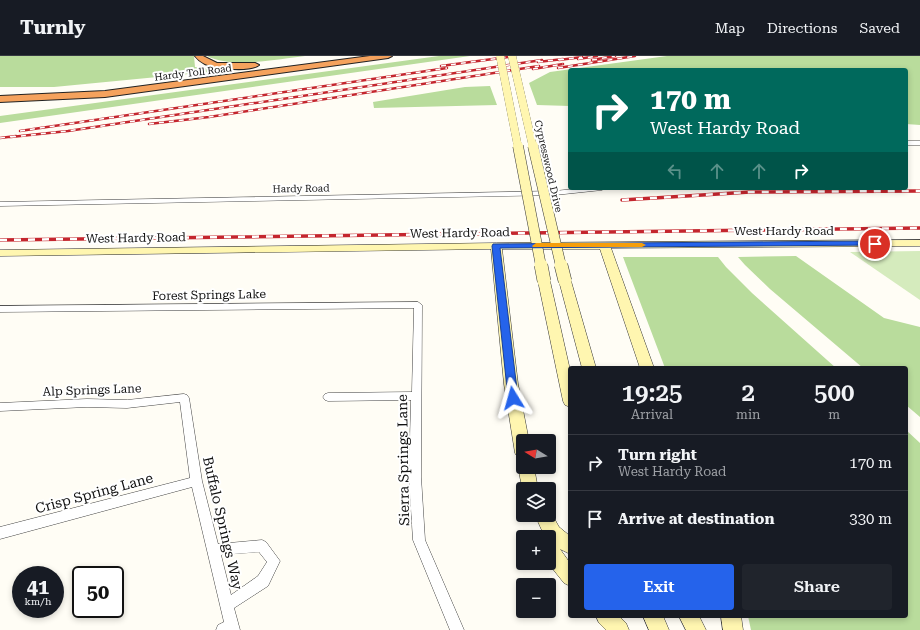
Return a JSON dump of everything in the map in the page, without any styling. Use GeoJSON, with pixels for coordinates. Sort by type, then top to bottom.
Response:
{"type":"FeatureCollection","features":[{"type":"Feature","properties":{"kind":"highway"},"geometry":{"type":"LineString","coordinates":[[199,56],[207,62],[230,66],[345,56]]}},
{"type":"Feature","properties":{"kind":"highway","name":"Hardy Toll Road"},"geometry":{"type":"LineString","coordinates":[[0,93],[68,91],[130,86],[345,56]]}},
{"type":"Feature","properties":{"kind":"highway","name":"Hardy Toll Road"},"geometry":{"type":"LineString","coordinates":[[0,99],[105,94],[388,56]]}},
{"type":"Feature","properties":{"kind":"highway"},"geometry":{"type":"LineString","coordinates":[[0,106],[77,100],[141,92],[193,83]]}},
{"type":"Feature","properties":{"kind":"main road"},"geometry":{"type":"LineString","coordinates":[[500,56],[544,281],[568,392]]}},
{"type":"Feature","properties":{"kind":"main road","name":"Cypresswood Drive"},"geometry":{"type":"LineString","coordinates":[[512,56],[565,281],[587,366]]}},
{"type":"Feature","properties":{"kind":"main road","name":"West Hardy Road"},"geometry":{"type":"LineString","coordinates":[[0,253],[496,246],[920,243]]}},
{"type":"Feature","properties":{"kind":"main road"},"geometry":{"type":"LineString","coordinates":[[604,245],[645,366]]}},
{"type":"Feature","properties":{"kind":"main road"},"geometry":{"type":"LineString","coordinates":[[496,246],[511,384],[520,434]]}},
{"type":"Feature","properties":{"kind":"main road"},"geometry":{"type":"LineString","coordinates":[[546,522],[550,530],[558,539],[568,544]]}},
{"type":"Feature","properties":{"kind":"main road"},"geometry":{"type":"LineString","coordinates":[[556,560],[568,575]]}},
{"type":"Feature","properties":{"kind":"main road"},"geometry":{"type":"LineString","coordinates":[[608,618],[619,630]]}},
{"type":"Feature","properties":{"kind":"main road"},"geometry":{"type":"LineString","coordinates":[[654,618],[659,630]]}},
{"type":"Feature","properties":{"kind":"main road"},"geometry":{"type":"LineString","coordinates":[[690,618],[696,630]]}},
{"type":"Feature","properties":{"kind":"main road"},"geometry":{"type":"LineString","coordinates":[[731,618],[733,630]]}},
{"type":"Feature","properties":{"kind":"street"},"geometry":{"type":"LineString","coordinates":[[908,143],[920,143]]}},
{"type":"Feature","properties":{"kind":"street","name":"Hardy Road"},"geometry":{"type":"LineString","coordinates":[[0,204],[555,193],[583,190]]}},
{"type":"Feature","properties":{"kind":"street","name":"Forest Springs Lake"},"geometry":{"type":"LineString","coordinates":[[0,309],[418,305]]}},
{"type":"Feature","properties":{"kind":"street","name":"Sierra Springs Lane"},"geometry":{"type":"LineString","coordinates":[[418,305],[415,477],[419,540],[457,630]]}},
{"type":"Feature","properties":{"kind":"street"},"geometry":{"type":"LineString","coordinates":[[328,397],[417,396]]}},
{"type":"Feature","properties":{"kind":"street","name":"Alp Springs Lane"},"geometry":{"type":"LineString","coordinates":[[0,407],[87,403],[127,404],[184,398]]}},
{"type":"Feature","properties":{"kind":"street","name":"Buffalo Springs Way"},"geometry":{"type":"LineString","coordinates":[[184,398],[196,481],[227,605],[229,628]]}},
{"type":"Feature","properties":{"kind":"street","name":"Crisp Spring Lane"},"geometry":{"type":"LineString","coordinates":[[0,533],[196,481]]}},
{"type":"Feature","properties":{"kind":"street"},"geometry":{"type":"LineString","coordinates":[[213,550],[262,546],[274,562],[263,581],[227,605]]}},
{"type":"Feature","properties":{"kind":"green space"},"geometry":{"type":"Polygon","coordinates":[[[0,56],[194,56],[195,67],[230,70],[54,87],[0,87],[0,56]]]}},
{"type":"Feature","properties":{"kind":"green space"},"geometry":{"type":"Polygon","coordinates":[[[207,56],[305,56],[242,63],[218,60],[207,56]]]}},
{"type":"Feature","properties":{"kind":"green space"},"geometry":{"type":"Polygon","coordinates":[[[439,56],[470,56],[0,123],[0,116],[439,56]]]}},
{"type":"Feature","properties":{"kind":"green space"},"geometry":{"type":"Polygon","coordinates":[[[667,56],[920,56],[920,125],[908,124],[908,68],[579,68],[667,56]]]}},
{"type":"Feature","properties":{"kind":"green space"},"geometry":{"type":"Polygon","coordinates":[[[568,70],[568,106],[537,105],[529,83],[550,72],[568,70]]]}},
{"type":"Feature","properties":{"kind":"green space"},"geometry":{"type":"Polygon","coordinates":[[[490,86],[497,105],[374,108],[373,102],[465,87],[490,86]]]}},
{"type":"Feature","properties":{"kind":"green space"},"geometry":{"type":"Polygon","coordinates":[[[920,251],[920,300],[850,252],[920,251]]]}},
{"type":"Feature","properties":{"kind":"green space"},"geometry":{"type":"Polygon","coordinates":[[[796,256],[884,318],[920,327],[920,417],[908,407],[908,366],[861,366],[770,289],[738,257],[796,256]]]}},
{"type":"Feature","properties":{"kind":"green space"},"geometry":{"type":"Polygon","coordinates":[[[623,257],[718,257],[752,293],[834,366],[664,366],[623,257]]]}},
{"type":"Feature","properties":{"kind":"green space"},"geometry":{"type":"Polygon","coordinates":[[[908,432],[920,443],[920,630],[751,630],[748,618],[908,618],[908,432]]]}},
{"type":"Feature","properties":{"kind":"railway"},"geometry":{"type":"LineString","coordinates":[[441,66],[515,56]]}},
{"type":"Feature","properties":{"kind":"railway"},"geometry":{"type":"LineString","coordinates":[[578,59],[597,56]]}},
{"type":"Feature","properties":{"kind":"railway"},"geometry":{"type":"LineString","coordinates":[[592,60],[615,56]]}},
{"type":"Feature","properties":{"kind":"railway"},"geometry":{"type":"LineString","coordinates":[[558,68],[635,56]]}},
{"type":"Feature","properties":{"kind":"railway"},"geometry":{"type":"LineString","coordinates":[[559,60],[582,57]]}},
{"type":"Feature","properties":{"kind":"railway"},"geometry":{"type":"LineString","coordinates":[[538,62],[563,59]]}},
{"type":"Feature","properties":{"kind":"railway"},"geometry":{"type":"LineString","coordinates":[[11,137],[68,131],[542,60]]}},
{"type":"Feature","properties":{"kind":"railway"},"geometry":{"type":"LineString","coordinates":[[533,69],[563,64]]}},
{"type":"Feature","properties":{"kind":"railway"},"geometry":{"type":"LineString","coordinates":[[149,124],[209,117],[539,66]]}},
{"type":"Feature","properties":{"kind":"railway"},"geometry":{"type":"LineString","coordinates":[[20,131],[447,68]]}},
{"type":"Feature","properties":{"kind":"railway"},"geometry":{"type":"LineString","coordinates":[[0,138],[16,136]]}},
{"type":"Feature","properties":{"kind":"railway"},"geometry":{"type":"LineString","coordinates":[[622,200],[750,192],[920,191]]}},
{"type":"Feature","properties":{"kind":"railway"},"geometry":{"type":"LineString","coordinates":[[0,240],[920,228]]}},
{"type":"Feature","properties":{"kind":"slow traffic"},"geometry":{"type":"LineString","coordinates":[[536,246],[642,245]]}},
{"type":"Feature","properties":{"kind":"route"},"geometry":{"type":"LineString","coordinates":[[513,398],[496,246],[875,244]]}}]}
